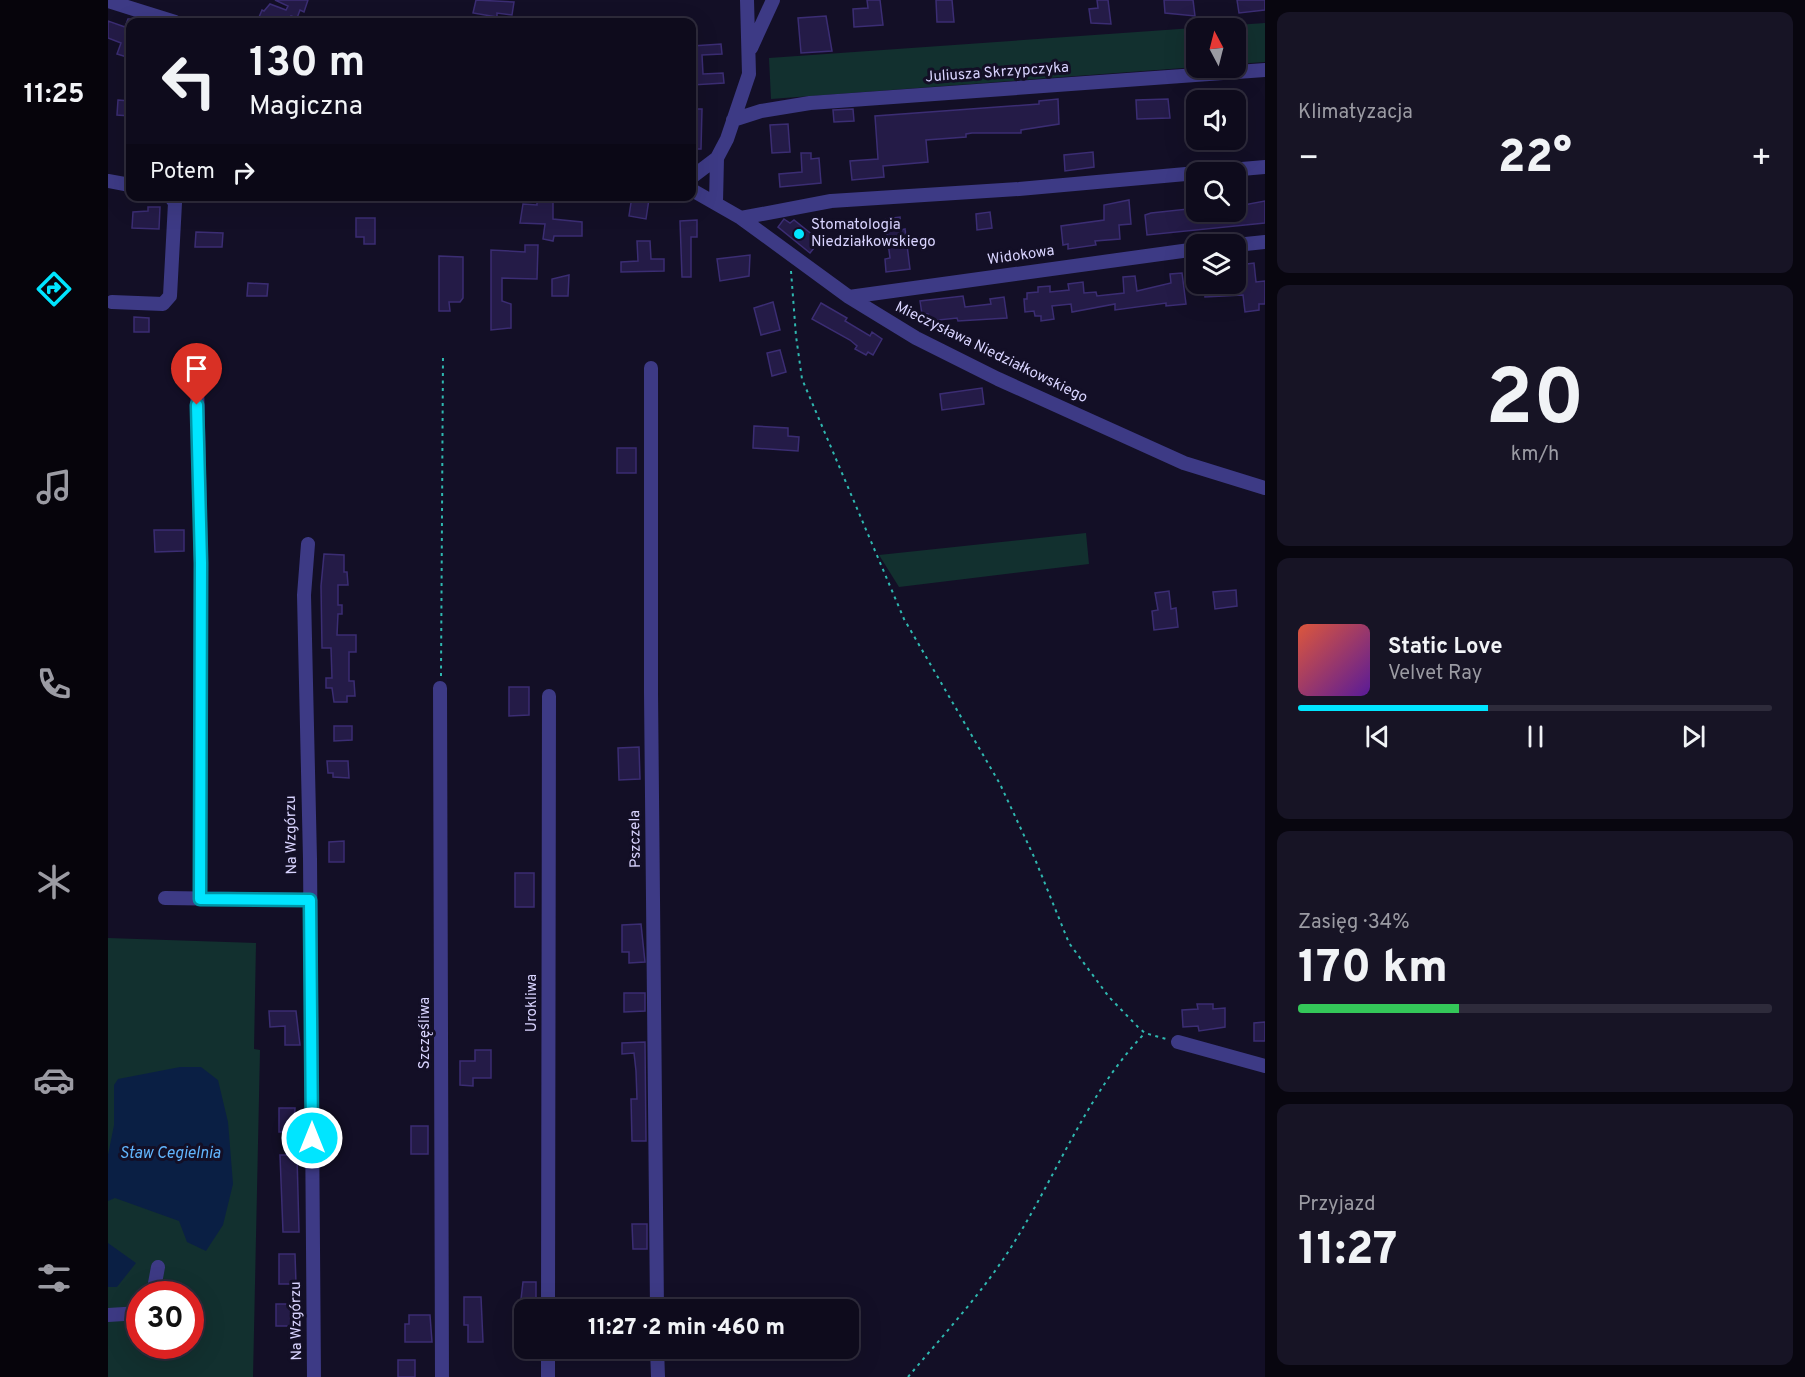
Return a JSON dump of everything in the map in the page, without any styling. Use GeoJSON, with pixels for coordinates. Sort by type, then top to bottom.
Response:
{"type":"FeatureCollection","features":[{"type":"Feature","properties":{"kind":"street"},"geometry":{"type":"LineString","coordinates":[[716,202],[717,158],[749,74],[747,0]]}},
{"type":"Feature","properties":{"kind":"street"},"geometry":{"type":"LineString","coordinates":[[750,50],[773,0]]}},
{"type":"Feature","properties":{"kind":"street"},"geometry":{"type":"LineString","coordinates":[[108,1],[162,18]]}},
{"type":"Feature","properties":{"kind":"street","name":"Juliusza Skrzypczyka"},"geometry":{"type":"LineString","coordinates":[[733,120],[761,111],[810,103],[1265,70]]}},
{"type":"Feature","properties":{"kind":"street"},"geometry":{"type":"LineString","coordinates":[[696,174],[717,158]]}},
{"type":"Feature","properties":{"kind":"street"},"geometry":{"type":"LineString","coordinates":[[1246,169],[1265,167]]}},
{"type":"Feature","properties":{"kind":"street"},"geometry":{"type":"LineString","coordinates":[[741,218],[831,201],[1019,189],[1186,174]]}},
{"type":"Feature","properties":{"kind":"street"},"geometry":{"type":"LineString","coordinates":[[108,181],[126,184]]}},
{"type":"Feature","properties":{"kind":"street","name":"Mieczysława Niedziałkowskiego"},"geometry":{"type":"LineString","coordinates":[[696,192],[741,218],[849,297],[916,338],[998,379],[1184,463],[1265,488]]}},
{"type":"Feature","properties":{"kind":"street"},"geometry":{"type":"LineString","coordinates":[[112,302],[163,304],[170,296],[174,201]]}},
{"type":"Feature","properties":{"kind":"street"},"geometry":{"type":"LineString","coordinates":[[1246,244],[1265,242]]}},
{"type":"Feature","properties":{"kind":"street","name":"Widokowa"},"geometry":{"type":"LineString","coordinates":[[849,297],[1186,251]]}},
{"type":"Feature","properties":{"kind":"street","name":"Pszczela"},"geometry":{"type":"LineString","coordinates":[[651,368],[651,693],[657,1299]]}},
{"type":"Feature","properties":{"kind":"street"},"geometry":{"type":"LineString","coordinates":[[197,382],[201,563],[200,899]]}},
{"type":"Feature","properties":{"kind":"street","name":"Na Wzgórzu"},"geometry":{"type":"LineString","coordinates":[[308,544],[304,595],[310,900],[314,1377]]}},
{"type":"Feature","properties":{"kind":"street","name":"Szczęśliwa"},"geometry":{"type":"LineString","coordinates":[[440,688],[442,1377]]}},
{"type":"Feature","properties":{"kind":"street","name":"Urokliwa"},"geometry":{"type":"LineString","coordinates":[[548,1299],[549,696]]}},
{"type":"Feature","properties":{"kind":"street"},"geometry":{"type":"LineString","coordinates":[[165,898],[310,900]]}},
{"type":"Feature","properties":{"kind":"street"},"geometry":{"type":"LineString","coordinates":[[1178,1042],[1265,1066]]}},
{"type":"Feature","properties":{"kind":"street"},"geometry":{"type":"LineString","coordinates":[[155,1281],[158,1267]]}},
{"type":"Feature","properties":{"kind":"street"},"geometry":{"type":"LineString","coordinates":[[108,1315],[126,1314]]}},
{"type":"Feature","properties":{"kind":"street"},"geometry":{"type":"LineString","coordinates":[[548,1359],[548,1377]]}},
{"type":"Feature","properties":{"kind":"street"},"geometry":{"type":"LineString","coordinates":[[657,1359],[658,1377]]}},
{"type":"Feature","properties":{"kind":"path"},"geometry":{"type":"LineString","coordinates":[[790,256],[802,379],[904,619],[1000,784],[1035,859],[1069,943],[1109,997],[1145,1033],[1178,1042]]}},
{"type":"Feature","properties":{"kind":"path"},"geometry":{"type":"LineString","coordinates":[[440,688],[443,354]]}},
{"type":"Feature","properties":{"kind":"path"},"geometry":{"type":"LineString","coordinates":[[908,1377],[999,1265],[1043,1194],[1108,1076],[1145,1033]]}},
{"type":"Feature","properties":{"kind":"green space"},"geometry":{"type":"Polygon","coordinates":[[[1265,23],[1265,62],[1246,63],[1246,24],[1265,23]]]}},
{"type":"Feature","properties":{"kind":"green space"},"geometry":{"type":"Polygon","coordinates":[[[1186,29],[1186,68],[771,99],[769,58],[1186,29]]]}},
{"type":"Feature","properties":{"kind":"green space"},"geometry":{"type":"Polygon","coordinates":[[[1086,533],[1089,564],[899,587],[879,555],[1086,533]]]}},
{"type":"Feature","properties":{"kind":"green space"},"geometry":{"type":"Polygon","coordinates":[[[108,938],[256,943],[254,1049],[260,1050],[253,1377],[108,1377],[108,938]]]}},
{"type":"Feature","properties":{"kind":"water","name":"Staw Cegielnia"},"geometry":{"type":"Polygon","coordinates":[[[180,1067],[201,1067],[218,1080],[228,1122],[233,1184],[223,1225],[206,1251],[187,1242],[179,1221],[115,1198],[108,1201],[108,1155],[114,1125],[114,1085],[118,1079],[180,1067]]]}},
{"type":"Feature","properties":{"kind":"water"},"geometry":{"type":"Polygon","coordinates":[[[108,1243],[136,1263],[117,1287],[108,1287],[108,1243]]]}},
{"type":"Feature","properties":{"kind":"building"},"geometry":{"type":"Polygon","coordinates":[[[275,0],[308,0],[304,12],[300,10],[297,18],[291,16],[290,18],[259,18],[262,10],[264,11],[270,4],[286,10],[288,6],[275,0]]]}},
{"type":"Feature","properties":{"kind":"building"},"geometry":{"type":"Polygon","coordinates":[[[476,0],[514,2],[512,15],[497,13],[497,17],[473,13],[476,0]]]}},
{"type":"Feature","properties":{"kind":"building"},"geometry":{"type":"Polygon","coordinates":[[[867,0],[880,0],[883,25],[854,27],[853,9],[868,8],[867,0]]]}},
{"type":"Feature","properties":{"kind":"building"},"geometry":{"type":"Polygon","coordinates":[[[936,0],[952,0],[954,22],[937,22],[936,0]]]}},
{"type":"Feature","properties":{"kind":"building"},"geometry":{"type":"Polygon","coordinates":[[[1097,0],[1108,0],[1111,24],[1091,23],[1089,9],[1098,8],[1097,0]]]}},
{"type":"Feature","properties":{"kind":"building"},"geometry":{"type":"Polygon","coordinates":[[[1164,0],[1193,0],[1195,16],[1165,13],[1164,0]]]}},
{"type":"Feature","properties":{"kind":"building"},"geometry":{"type":"Polygon","coordinates":[[[1237,0],[1265,0],[1265,10],[1239,13],[1237,0]]]}},
{"type":"Feature","properties":{"kind":"building"},"geometry":{"type":"Polygon","coordinates":[[[826,16],[832,51],[801,53],[798,18],[826,16]]]}},
{"type":"Feature","properties":{"kind":"building"},"geometry":{"type":"Polygon","coordinates":[[[108,21],[125,27],[126,24],[126,57],[117,54],[121,43],[108,38],[108,21]]]}},
{"type":"Feature","properties":{"kind":"building"},"geometry":{"type":"Polygon","coordinates":[[[721,44],[722,54],[702,55],[703,74],[723,73],[724,83],[696,85],[696,46],[721,44]]]}},
{"type":"Feature","properties":{"kind":"building"},"geometry":{"type":"Polygon","coordinates":[[[1058,99],[1059,124],[1021,130],[1021,133],[972,133],[966,134],[966,137],[926,140],[928,162],[883,166],[884,177],[852,180],[850,161],[878,159],[875,116],[1039,104],[1039,101],[1058,99]]]}},
{"type":"Feature","properties":{"kind":"building"},"geometry":{"type":"Polygon","coordinates":[[[1168,99],[1170,118],[1137,119],[1136,100],[1168,99]]]}},
{"type":"Feature","properties":{"kind":"building"},"geometry":{"type":"Polygon","coordinates":[[[118,100],[126,101],[126,116],[117,115],[118,100]]]}},
{"type":"Feature","properties":{"kind":"building"},"geometry":{"type":"Polygon","coordinates":[[[696,109],[702,109],[701,149],[696,149],[696,109]]]}},
{"type":"Feature","properties":{"kind":"building"},"geometry":{"type":"Polygon","coordinates":[[[853,109],[854,121],[834,122],[833,110],[853,109]]]}},
{"type":"Feature","properties":{"kind":"building"},"geometry":{"type":"Polygon","coordinates":[[[788,124],[790,152],[772,153],[770,125],[788,124]]]}},
{"type":"Feature","properties":{"kind":"building"},"geometry":{"type":"Polygon","coordinates":[[[1093,152],[1094,167],[1065,171],[1064,155],[1093,152]]]}},
{"type":"Feature","properties":{"kind":"building"},"geometry":{"type":"Polygon","coordinates":[[[801,153],[811,153],[811,159],[819,158],[821,183],[780,187],[779,174],[802,172],[801,153]]]}},
{"type":"Feature","properties":{"kind":"building"},"geometry":{"type":"Polygon","coordinates":[[[1129,200],[1131,224],[1119,225],[1120,239],[1095,241],[1096,245],[1068,249],[1068,244],[1063,245],[1061,226],[1104,220],[1104,205],[1129,200]]]}},
{"type":"Feature","properties":{"kind":"building"},"geometry":{"type":"Polygon","coordinates":[[[537,201],[553,201],[553,219],[582,222],[582,236],[554,236],[553,241],[543,239],[545,224],[520,223],[523,204],[537,205],[537,201]]]}},
{"type":"Feature","properties":{"kind":"building"},"geometry":{"type":"Polygon","coordinates":[[[631,201],[649,201],[646,219],[629,216],[631,201]]]}},
{"type":"Feature","properties":{"kind":"building"},"geometry":{"type":"Polygon","coordinates":[[[1265,201],[1265,223],[1147,235],[1145,215],[1151,213],[1186,209],[1186,222],[1246,222],[1246,205],[1265,201]]]}},
{"type":"Feature","properties":{"kind":"building"},"geometry":{"type":"Polygon","coordinates":[[[148,207],[160,207],[159,229],[132,228],[133,212],[148,211],[148,207]]]}},
{"type":"Feature","properties":{"kind":"building"},"geometry":{"type":"Polygon","coordinates":[[[990,212],[992,228],[977,230],[976,214],[990,212]]]}},
{"type":"Feature","properties":{"kind":"building"},"geometry":{"type":"Polygon","coordinates":[[[900,217],[901,230],[905,229],[910,269],[886,272],[885,259],[890,258],[885,219],[900,217]]]}},
{"type":"Feature","properties":{"kind":"building"},"geometry":{"type":"Polygon","coordinates":[[[356,218],[375,218],[375,244],[364,244],[364,237],[356,237],[356,218]]]}},
{"type":"Feature","properties":{"kind":"building","name":"Stomatologia Niedziałkowskiego"},"geometry":{"type":"Polygon","coordinates":[[[784,219],[790,223],[794,220],[814,236],[812,238],[818,243],[810,253],[778,227],[784,219]]]}},
{"type":"Feature","properties":{"kind":"building"},"geometry":{"type":"Polygon","coordinates":[[[697,220],[697,237],[691,237],[691,277],[682,277],[680,221],[697,220]]]}},
{"type":"Feature","properties":{"kind":"building"},"geometry":{"type":"Polygon","coordinates":[[[196,232],[223,233],[222,247],[195,247],[196,232]]]}},
{"type":"Feature","properties":{"kind":"building"},"geometry":{"type":"Polygon","coordinates":[[[637,241],[650,241],[651,259],[664,259],[664,271],[621,272],[621,262],[638,261],[637,241]]]}},
{"type":"Feature","properties":{"kind":"building"},"geometry":{"type":"Polygon","coordinates":[[[525,245],[538,245],[537,279],[502,278],[502,301],[511,304],[511,328],[491,330],[491,250],[525,252],[525,245]]]}},
{"type":"Feature","properties":{"kind":"building"},"geometry":{"type":"Polygon","coordinates":[[[750,255],[749,276],[720,281],[717,259],[750,255]]]}},
{"type":"Feature","properties":{"kind":"building"},"geometry":{"type":"Polygon","coordinates":[[[439,256],[463,257],[463,298],[460,302],[449,302],[450,311],[439,311],[439,256]]]}},
{"type":"Feature","properties":{"kind":"building"},"geometry":{"type":"Polygon","coordinates":[[[1254,263],[1256,282],[1265,281],[1265,304],[1259,304],[1259,310],[1245,312],[1243,295],[1205,297],[1205,294],[1246,294],[1246,264],[1254,263]]]}},
{"type":"Feature","properties":{"kind":"building"},"geometry":{"type":"Polygon","coordinates":[[[1182,273],[1186,304],[1166,306],[1166,303],[1115,310],[1115,304],[1072,312],[1071,304],[1052,306],[1054,319],[1041,321],[1041,316],[1035,316],[1034,311],[1025,312],[1024,299],[1027,299],[1027,293],[1038,292],[1038,287],[1050,286],[1050,292],[1069,290],[1068,284],[1083,282],[1084,293],[1096,292],[1097,296],[1124,293],[1123,277],[1135,276],[1137,291],[1171,283],[1170,274],[1182,273]]]}},
{"type":"Feature","properties":{"kind":"building"},"geometry":{"type":"Polygon","coordinates":[[[569,275],[568,296],[552,296],[552,279],[569,275]]]}},
{"type":"Feature","properties":{"kind":"building"},"geometry":{"type":"Polygon","coordinates":[[[248,283],[268,284],[267,296],[247,296],[248,283]]]}},
{"type":"Feature","properties":{"kind":"building"},"geometry":{"type":"Polygon","coordinates":[[[963,296],[965,307],[991,304],[990,299],[1004,297],[1007,318],[958,321],[957,318],[929,321],[928,314],[922,314],[920,301],[963,296]]]}},
{"type":"Feature","properties":{"kind":"building"},"geometry":{"type":"Polygon","coordinates":[[[773,302],[780,330],[761,335],[754,308],[773,302]]]}},
{"type":"Feature","properties":{"kind":"building"},"geometry":{"type":"Polygon","coordinates":[[[821,303],[847,318],[845,321],[870,336],[872,332],[882,339],[873,355],[868,352],[866,355],[855,349],[857,346],[850,340],[812,319],[821,303]]]}},
{"type":"Feature","properties":{"kind":"building"},"geometry":{"type":"Polygon","coordinates":[[[134,317],[149,318],[149,332],[134,332],[134,317]]]}},
{"type":"Feature","properties":{"kind":"building"},"geometry":{"type":"Polygon","coordinates":[[[780,350],[786,372],[772,376],[767,353],[780,350]]]}},
{"type":"Feature","properties":{"kind":"building"},"geometry":{"type":"Polygon","coordinates":[[[982,388],[984,404],[942,410],[940,394],[982,388]]]}},
{"type":"Feature","properties":{"kind":"building"},"geometry":{"type":"Polygon","coordinates":[[[754,426],[788,428],[788,436],[799,437],[798,451],[753,448],[754,426]]]}},
{"type":"Feature","properties":{"kind":"building"},"geometry":{"type":"Polygon","coordinates":[[[617,448],[636,448],[636,473],[617,473],[617,448]]]}},
{"type":"Feature","properties":{"kind":"building"},"geometry":{"type":"Polygon","coordinates":[[[154,530],[184,530],[184,551],[155,552],[154,530]]]}},
{"type":"Feature","properties":{"kind":"building"},"geometry":{"type":"Polygon","coordinates":[[[324,554],[344,555],[344,572],[347,572],[348,585],[338,585],[338,605],[342,605],[342,614],[338,614],[337,635],[356,635],[356,652],[349,652],[349,681],[354,681],[355,696],[347,696],[347,702],[334,702],[332,688],[326,688],[326,678],[332,678],[331,648],[322,648],[321,586],[324,554]]]}},
{"type":"Feature","properties":{"kind":"building"},"geometry":{"type":"Polygon","coordinates":[[[1236,590],[1237,606],[1215,609],[1213,592],[1236,590]]]}},
{"type":"Feature","properties":{"kind":"building"},"geometry":{"type":"Polygon","coordinates":[[[1169,591],[1171,609],[1176,608],[1178,627],[1154,630],[1152,611],[1158,610],[1155,593],[1169,591]]]}},
{"type":"Feature","properties":{"kind":"building"},"geometry":{"type":"Polygon","coordinates":[[[509,687],[529,687],[529,715],[509,716],[509,687]]]}},
{"type":"Feature","properties":{"kind":"building"},"geometry":{"type":"Polygon","coordinates":[[[334,726],[352,726],[352,740],[334,741],[334,726]]]}},
{"type":"Feature","properties":{"kind":"building"},"geometry":{"type":"Polygon","coordinates":[[[639,747],[640,779],[619,780],[618,748],[639,747]]]}},
{"type":"Feature","properties":{"kind":"building"},"geometry":{"type":"Polygon","coordinates":[[[327,761],[348,761],[349,778],[333,777],[333,773],[328,773],[327,761]]]}},
{"type":"Feature","properties":{"kind":"building"},"geometry":{"type":"Polygon","coordinates":[[[344,841],[344,862],[329,862],[329,842],[344,841]]]}},
{"type":"Feature","properties":{"kind":"building"},"geometry":{"type":"Polygon","coordinates":[[[515,873],[534,873],[534,907],[515,907],[515,873]]]}},
{"type":"Feature","properties":{"kind":"building"},"geometry":{"type":"Polygon","coordinates":[[[641,924],[645,962],[629,963],[629,952],[622,952],[622,925],[641,924]]]}},
{"type":"Feature","properties":{"kind":"building"},"geometry":{"type":"Polygon","coordinates":[[[624,993],[645,993],[645,1011],[624,1012],[624,993]]]}},
{"type":"Feature","properties":{"kind":"building"},"geometry":{"type":"Polygon","coordinates":[[[1197,1004],[1213,1004],[1213,1009],[1225,1008],[1225,1027],[1199,1031],[1198,1026],[1183,1027],[1182,1010],[1198,1009],[1197,1004]]]}},
{"type":"Feature","properties":{"kind":"building"},"geometry":{"type":"Polygon","coordinates":[[[269,1011],[296,1011],[300,1045],[285,1045],[285,1026],[270,1027],[269,1011]]]}},
{"type":"Feature","properties":{"kind":"building"},"geometry":{"type":"Polygon","coordinates":[[[1265,1022],[1265,1041],[1254,1041],[1254,1023],[1265,1022]]]}},
{"type":"Feature","properties":{"kind":"building"},"geometry":{"type":"Polygon","coordinates":[[[645,1042],[646,1141],[632,1141],[631,1099],[637,1099],[636,1071],[634,1053],[622,1054],[622,1043],[645,1042]]]}},
{"type":"Feature","properties":{"kind":"building"},"geometry":{"type":"Polygon","coordinates":[[[475,1050],[491,1050],[491,1078],[473,1078],[473,1086],[460,1085],[460,1061],[475,1061],[475,1050]]]}},
{"type":"Feature","properties":{"kind":"building"},"geometry":{"type":"Polygon","coordinates":[[[279,1108],[295,1108],[294,1132],[279,1132],[279,1108]]]}},
{"type":"Feature","properties":{"kind":"building"},"geometry":{"type":"Polygon","coordinates":[[[411,1126],[428,1126],[428,1154],[411,1154],[411,1126]]]}},
{"type":"Feature","properties":{"kind":"building"},"geometry":{"type":"Polygon","coordinates":[[[280,1155],[297,1155],[299,1232],[283,1232],[280,1155]]]}},
{"type":"Feature","properties":{"kind":"building"},"geometry":{"type":"Polygon","coordinates":[[[632,1224],[647,1224],[647,1249],[633,1249],[632,1224]]]}},
{"type":"Feature","properties":{"kind":"building"},"geometry":{"type":"Polygon","coordinates":[[[279,1254],[295,1254],[296,1284],[279,1284],[279,1254]]]}},
{"type":"Feature","properties":{"kind":"building"},"geometry":{"type":"Polygon","coordinates":[[[523,1282],[536,1282],[536,1299],[521,1299],[523,1282]]]}},
{"type":"Feature","properties":{"kind":"building"},"geometry":{"type":"Polygon","coordinates":[[[464,1297],[481,1297],[483,1342],[468,1342],[468,1325],[464,1325],[464,1297]]]}},
{"type":"Feature","properties":{"kind":"building"},"geometry":{"type":"Polygon","coordinates":[[[276,1304],[294,1304],[294,1326],[276,1326],[276,1304]]]}},
{"type":"Feature","properties":{"kind":"building"},"geometry":{"type":"Polygon","coordinates":[[[409,1315],[430,1315],[432,1342],[405,1342],[405,1324],[409,1324],[409,1315]]]}},
{"type":"Feature","properties":{"kind":"building"},"geometry":{"type":"Polygon","coordinates":[[[398,1360],[415,1360],[415,1377],[398,1377],[398,1360]]]}},
{"type":"Feature","properties":{"kind":"place","name":"Stomatologia Niedziałkowskiego"},"geometry":{"type":"Point","coordinates":[799,234]}},
{"type":"Feature","properties":{"kind":"route"},"geometry":{"type":"LineString","coordinates":[[197,405],[201,563],[200,899],[310,900],[312,1138]]}}]}
